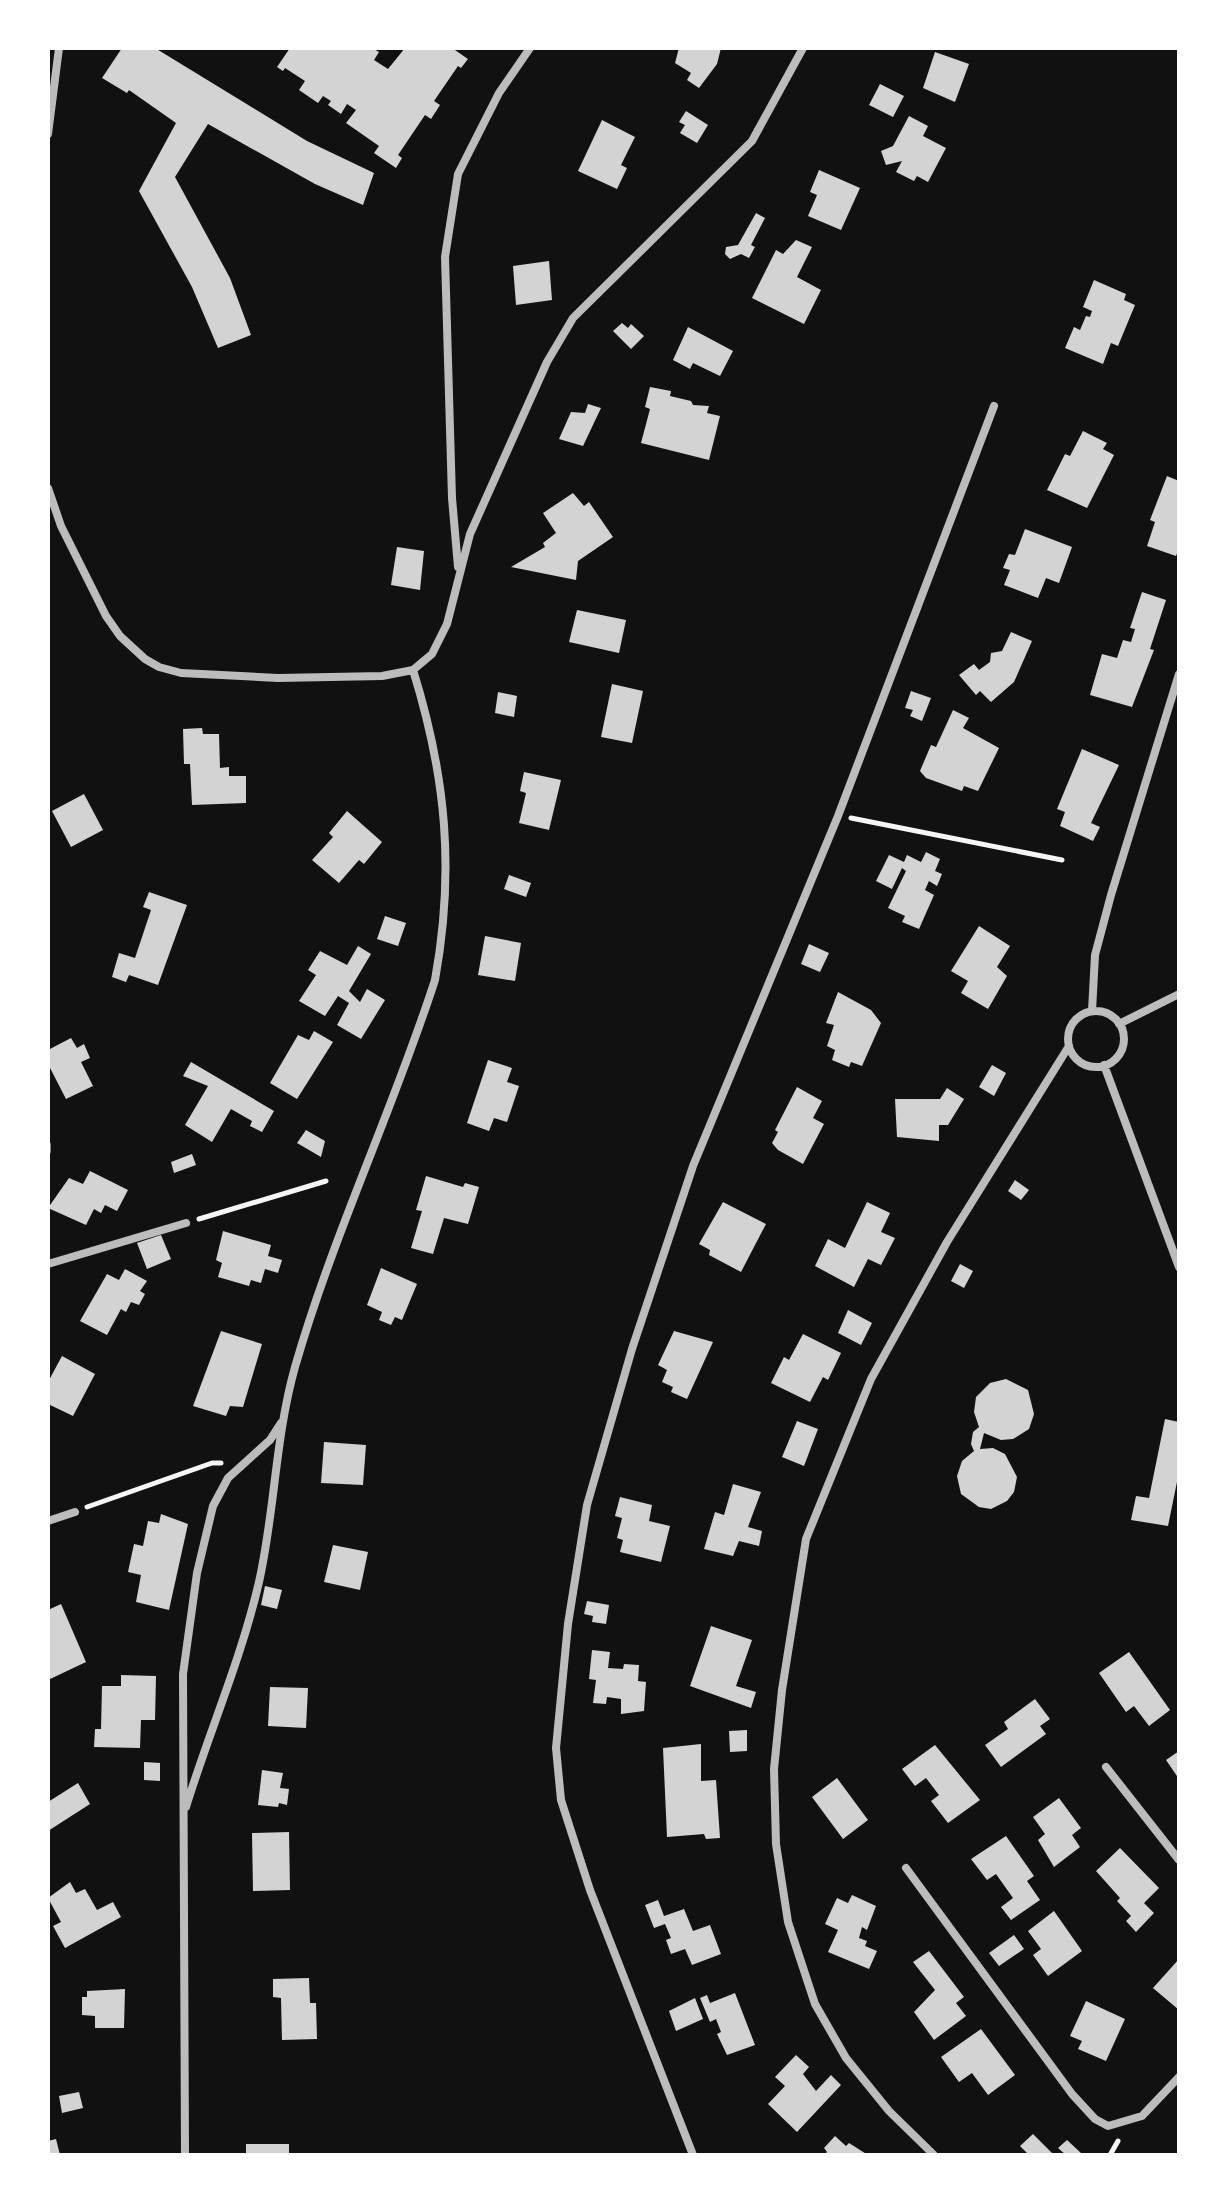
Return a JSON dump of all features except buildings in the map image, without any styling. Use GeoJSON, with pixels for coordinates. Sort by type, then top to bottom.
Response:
{"type":"FeatureCollection","features":[{"type":"Feature","properties":{"kind":"street"},"geometry":{"type":"LineString","coordinates":[[48,134],[59,48]]}},
{"type":"Feature","properties":{"kind":"street"},"geometry":{"type":"LineString","coordinates":[[459,575],[452,498],[445,257],[458,174],[499,93],[530,48]]}},
{"type":"Feature","properties":{"kind":"street"},"geometry":{"type":"LineString","coordinates":[[48,488],[61,526],[106,616],[120,636],[145,659],[159,667],[181,673],[278,678],[382,676],[413,670],[432,654],[447,624],[470,534],[547,362],[573,318],[752,141],[803,48]]}},
{"type":"Feature","properties":{"kind":"street"},"geometry":{"type":"LineString","coordinates":[[693,2155],[590,1890],[561,1800],[556,1748],[568,1624],[587,1505],[632,1349],[693,1166],[838,816],[994,406]]}},
{"type":"Feature","properties":{"kind":"street"},"geometry":{"type":"LineString","coordinates":[[186,1807],[239,1658],[271,1517],[283,1418],[318,1295],[415,1042],[435,980],[444,931],[447,886],[443,807],[434,738],[413,670]]}},
{"type":"Feature","properties":{"kind":"street"},"geometry":{"type":"LineString","coordinates":[[1092,1011],[1095,955],[1179,674]]}},
{"type":"Feature","properties":{"kind":"street"},"geometry":{"type":"LineString","coordinates":[[1119,1024],[1179,994]]}},
{"type":"Feature","properties":{"kind":"street"},"geometry":{"type":"LineString","coordinates":[[934,2155],[889,2111],[846,2058],[815,2004],[788,1922],[776,1844],[774,1769],[782,1690],[806,1539],[871,1379],[947,1242],[1069,1046],[1073,1023],[1092,1011],[1104,1012],[1119,1024],[1122,1048],[1104,1065],[1086,1065],[1078,1061],[1069,1046]]}},
{"type":"Feature","properties":{"kind":"street"},"geometry":{"type":"LineString","coordinates":[[1104,1065],[1179,1267]]}},
{"type":"Feature","properties":{"kind":"street"},"geometry":{"type":"LineString","coordinates":[[48,1264],[186,1223]]}},
{"type":"Feature","properties":{"kind":"street"},"geometry":{"type":"LineString","coordinates":[[185,2155],[186,1807],[181,1745],[183,1674],[197,1573],[213,1506],[228,1478],[270,1440],[283,1418]]}},
{"type":"Feature","properties":{"kind":"street"},"geometry":{"type":"LineString","coordinates":[[48,1521],[75,1512]]}},
{"type":"Feature","properties":{"kind":"street"},"geometry":{"type":"LineString","coordinates":[[1106,1767],[1179,1860]]}},
{"type":"Feature","properties":{"kind":"street"},"geometry":{"type":"LineString","coordinates":[[906,1868],[1072,2094],[1095,2119],[1108,2126],[1142,2116],[1179,2077]]}},
{"type":"Feature","properties":{"kind":"street"},"geometry":{"type":"LineString","coordinates":[[1171,2085],[1179,2092]]}},
{"type":"Feature","properties":{"kind":"path"},"geometry":{"type":"LineString","coordinates":[[838,816],[1062,860]]}},
{"type":"Feature","properties":{"kind":"path"},"geometry":{"type":"LineString","coordinates":[[48,1144],[48,1152]]}},
{"type":"Feature","properties":{"kind":"path"},"geometry":{"type":"LineString","coordinates":[[186,1223],[326,1181]]}},
{"type":"Feature","properties":{"kind":"path"},"geometry":{"type":"LineString","coordinates":[[86,1507],[212,1463],[242,1465]]}}]}
